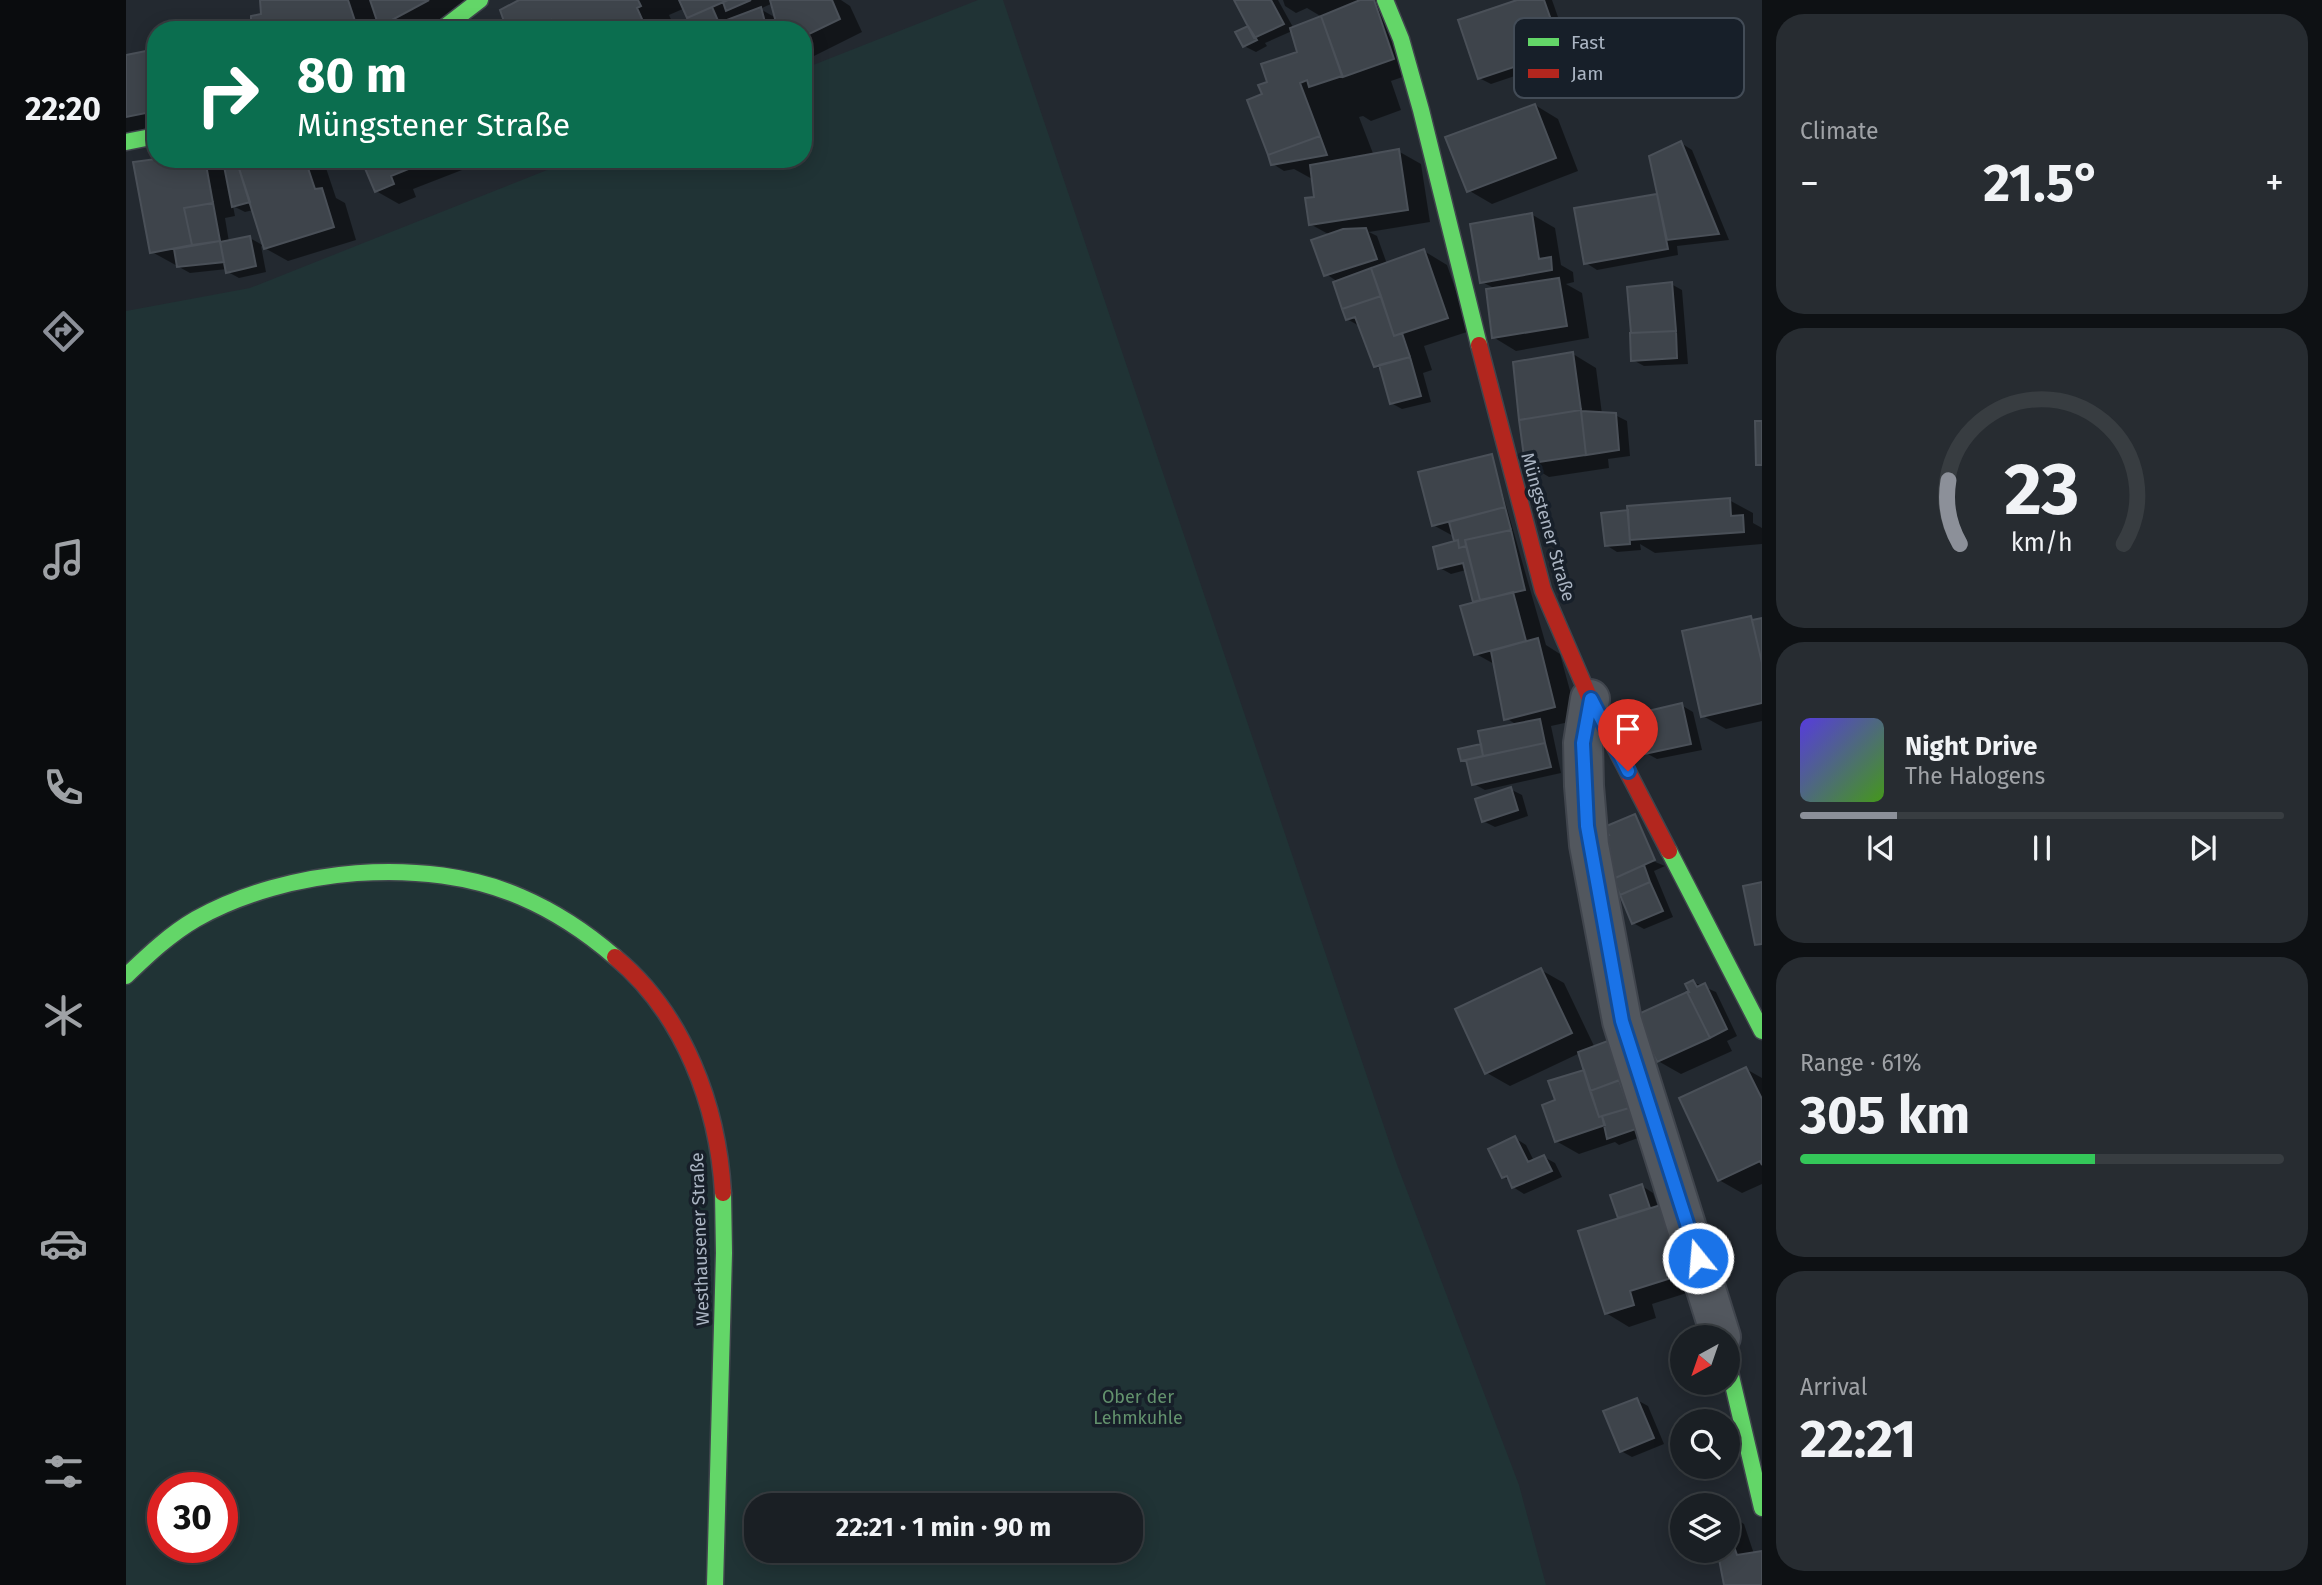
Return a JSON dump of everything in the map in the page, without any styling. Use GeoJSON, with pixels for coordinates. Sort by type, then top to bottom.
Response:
{"type":"FeatureCollection","features":[{"type":"Feature","properties":{"kind":"main road"},"geometry":{"type":"LineString","coordinates":[[453,21],[480,0]]}},
{"type":"Feature","properties":{"kind":"main road","name":"Müngstener Straße"},"geometry":{"type":"LineString","coordinates":[[1385,0],[1401,39],[1421,110],[1489,387],[1544,590],[1591,699],[1762,1031]]}},
{"type":"Feature","properties":{"kind":"main road"},"geometry":{"type":"LineString","coordinates":[[126,142],[147,138]]}},
{"type":"Feature","properties":{"kind":"main road","name":"Westhausener Straße"},"geometry":{"type":"LineString","coordinates":[[126,976],[156,947],[205,914],[265,891],[311,879],[356,873],[405,873],[452,878],[521,896],[556,913],[618,957],[658,1001],[676,1030],[693,1065],[715,1129],[721,1174],[723,1243],[715,1585]]}},
{"type":"Feature","properties":{"kind":"main road"},"geometry":{"type":"LineString","coordinates":[[1735,1395],[1762,1508]]}},
{"type":"Feature","properties":{"kind":"street"},"geometry":{"type":"LineString","coordinates":[[1591,699],[1583,743],[1589,845],[1622,1021],[1717,1325]]}},
{"type":"Feature","properties":{"kind":"green space","name":"Ober der Lehmkuhle"},"geometry":{"type":"Polygon","coordinates":[[[978,0],[1003,0],[1396,1162],[1519,1485],[1546,1585],[126,1585],[126,311],[250,288],[552,168],[812,168],[812,65],[978,0]]]}},
{"type":"Feature","properties":{"kind":"building"},"geometry":{"type":"Polygon","coordinates":[[[260,0],[348,0],[355,21],[251,21],[251,16],[261,14],[260,0]]]}},
{"type":"Feature","properties":{"kind":"building"},"geometry":{"type":"Polygon","coordinates":[[[370,0],[429,0],[390,21],[377,21],[370,0]]]}},
{"type":"Feature","properties":{"kind":"building"},"geometry":{"type":"Polygon","coordinates":[[[519,0],[638,0],[641,6],[637,8],[643,21],[504,21],[500,10],[519,0]]]}},
{"type":"Feature","properties":{"kind":"building"},"geometry":{"type":"Polygon","coordinates":[[[679,0],[728,0],[687,18],[679,0]]]}},
{"type":"Feature","properties":{"kind":"building"},"geometry":{"type":"Polygon","coordinates":[[[751,0],[726,11],[723,2],[751,0]]]}},
{"type":"Feature","properties":{"kind":"building"},"geometry":{"type":"Polygon","coordinates":[[[770,0],[832,0],[840,19],[812,33],[812,21],[776,21],[770,0]]]}},
{"type":"Feature","properties":{"kind":"building"},"geometry":{"type":"Polygon","coordinates":[[[1234,0],[1271,0],[1284,24],[1254,38],[1234,0]]]}},
{"type":"Feature","properties":{"kind":"building"},"geometry":{"type":"Polygon","coordinates":[[[1360,0],[1374,0],[1394,59],[1343,77],[1321,16],[1360,0]]]}},
{"type":"Feature","properties":{"kind":"building"},"geometry":{"type":"Polygon","coordinates":[[[1517,0],[1544,0],[1550,18],[1514,18],[1514,67],[1478,79],[1458,20],[1517,0]]]}},
{"type":"Feature","properties":{"kind":"building"},"geometry":{"type":"Polygon","coordinates":[[[712,7],[718,21],[688,21],[687,18],[712,7]]]}},
{"type":"Feature","properties":{"kind":"building"},"geometry":{"type":"Polygon","coordinates":[[[761,7],[765,21],[724,21],[761,7]]]}},
{"type":"Feature","properties":{"kind":"building"},"geometry":{"type":"Polygon","coordinates":[[[1321,16],[1342,76],[1309,87],[1307,80],[1300,83],[1320,136],[1268,155],[1247,100],[1262,94],[1258,85],[1267,82],[1261,64],[1297,52],[1290,28],[1321,16]]]}},
{"type":"Feature","properties":{"kind":"building"},"geometry":{"type":"Polygon","coordinates":[[[1248,26],[1257,40],[1243,47],[1235,32],[1248,26]]]}},
{"type":"Feature","properties":{"kind":"building"},"geometry":{"type":"Polygon","coordinates":[[[147,51],[147,113],[126,117],[126,55],[147,51]]]}},
{"type":"Feature","properties":{"kind":"building"},"geometry":{"type":"Polygon","coordinates":[[[1535,104],[1556,158],[1467,192],[1445,137],[1535,104]]]}},
{"type":"Feature","properties":{"kind":"building"},"geometry":{"type":"Polygon","coordinates":[[[1320,136],[1327,155],[1271,165],[1268,155],[1320,136]]]}},
{"type":"Feature","properties":{"kind":"building"},"geometry":{"type":"Polygon","coordinates":[[[1681,141],[1719,234],[1667,240],[1649,156],[1681,141]]]}},
{"type":"Feature","properties":{"kind":"building"},"geometry":{"type":"Polygon","coordinates":[[[1399,149],[1408,210],[1309,225],[1305,198],[1314,197],[1310,165],[1399,149]]]}},
{"type":"Feature","properties":{"kind":"building"},"geometry":{"type":"Polygon","coordinates":[[[147,160],[147,168],[207,168],[213,203],[184,208],[192,245],[150,253],[133,162],[147,160]]]}},
{"type":"Feature","properties":{"kind":"building"},"geometry":{"type":"Polygon","coordinates":[[[224,168],[239,168],[250,202],[232,207],[224,168]]]}},
{"type":"Feature","properties":{"kind":"building"},"geometry":{"type":"Polygon","coordinates":[[[239,168],[308,168],[315,189],[322,188],[334,227],[264,249],[239,168]]]}},
{"type":"Feature","properties":{"kind":"building"},"geometry":{"type":"Polygon","coordinates":[[[365,168],[411,168],[391,176],[394,184],[375,192],[365,168]]]}},
{"type":"Feature","properties":{"kind":"building"},"geometry":{"type":"Polygon","coordinates":[[[1657,194],[1668,249],[1584,264],[1574,208],[1657,194]]]}},
{"type":"Feature","properties":{"kind":"building"},"geometry":{"type":"Polygon","coordinates":[[[213,203],[220,241],[192,245],[184,208],[213,203]]]}},
{"type":"Feature","properties":{"kind":"building"},"geometry":{"type":"Polygon","coordinates":[[[1532,213],[1539,259],[1551,257],[1552,270],[1480,283],[1470,224],[1532,213]]]}},
{"type":"Feature","properties":{"kind":"building"},"geometry":{"type":"Polygon","coordinates":[[[1366,228],[1377,259],[1324,276],[1311,240],[1343,229],[1366,228]]]}},
{"type":"Feature","properties":{"kind":"building"},"geometry":{"type":"Polygon","coordinates":[[[250,236],[256,266],[226,273],[220,242],[250,236]]]}},
{"type":"Feature","properties":{"kind":"building"},"geometry":{"type":"Polygon","coordinates":[[[220,241],[224,262],[177,267],[174,249],[220,241]]]}},
{"type":"Feature","properties":{"kind":"building"},"geometry":{"type":"Polygon","coordinates":[[[1424,249],[1448,318],[1394,336],[1371,268],[1424,249]]]}},
{"type":"Feature","properties":{"kind":"building"},"geometry":{"type":"Polygon","coordinates":[[[1371,268],[1381,296],[1342,309],[1333,282],[1371,268]]]}},
{"type":"Feature","properties":{"kind":"building"},"geometry":{"type":"Polygon","coordinates":[[[1559,278],[1567,326],[1492,338],[1486,289],[1559,278]]]}},
{"type":"Feature","properties":{"kind":"building"},"geometry":{"type":"Polygon","coordinates":[[[1672,282],[1676,331],[1631,333],[1627,287],[1672,282]]]}},
{"type":"Feature","properties":{"kind":"building"},"geometry":{"type":"Polygon","coordinates":[[[1381,296],[1394,336],[1402,333],[1410,357],[1374,367],[1355,317],[1346,320],[1342,309],[1381,296]]]}},
{"type":"Feature","properties":{"kind":"building"},"geometry":{"type":"Polygon","coordinates":[[[1676,331],[1677,358],[1631,361],[1630,333],[1676,331]]]}},
{"type":"Feature","properties":{"kind":"building"},"geometry":{"type":"Polygon","coordinates":[[[1573,352],[1581,410],[1519,420],[1513,362],[1573,352]]]}},
{"type":"Feature","properties":{"kind":"building"},"geometry":{"type":"Polygon","coordinates":[[[1410,357],[1421,396],[1390,404],[1379,365],[1410,357]]]}},
{"type":"Feature","properties":{"kind":"building"},"geometry":{"type":"Polygon","coordinates":[[[1581,410],[1586,455],[1525,464],[1519,420],[1581,410]]]}},
{"type":"Feature","properties":{"kind":"building"},"geometry":{"type":"Polygon","coordinates":[[[1581,411],[1616,413],[1619,450],[1586,455],[1581,411]]]}},
{"type":"Feature","properties":{"kind":"building"},"geometry":{"type":"Polygon","coordinates":[[[1755,421],[1762,421],[1762,465],[1756,465],[1755,421]]]}},
{"type":"Feature","properties":{"kind":"building"},"geometry":{"type":"Polygon","coordinates":[[[1492,454],[1505,507],[1432,526],[1418,472],[1492,454]]]}},
{"type":"Feature","properties":{"kind":"building"},"geometry":{"type":"Polygon","coordinates":[[[1730,498],[1731,516],[1743,515],[1744,532],[1630,540],[1627,506],[1730,498]]]}},
{"type":"Feature","properties":{"kind":"building"},"geometry":{"type":"Polygon","coordinates":[[[1505,507],[1511,530],[1465,540],[1466,546],[1459,548],[1458,540],[1454,541],[1449,522],[1505,507]]]}},
{"type":"Feature","properties":{"kind":"building"},"geometry":{"type":"Polygon","coordinates":[[[1628,510],[1630,544],[1605,546],[1601,513],[1628,510]]]}},
{"type":"Feature","properties":{"kind":"building"},"geometry":{"type":"Polygon","coordinates":[[[1511,530],[1525,590],[1480,600],[1465,540],[1511,530]]]}},
{"type":"Feature","properties":{"kind":"building"},"geometry":{"type":"Polygon","coordinates":[[[1458,540],[1459,548],[1466,546],[1480,600],[1473,602],[1463,563],[1438,569],[1433,547],[1458,540]]]}},
{"type":"Feature","properties":{"kind":"building"},"geometry":{"type":"Polygon","coordinates":[[[1513,592],[1526,641],[1474,655],[1460,606],[1513,592]]]}},
{"type":"Feature","properties":{"kind":"building"},"geometry":{"type":"Polygon","coordinates":[[[1751,616],[1762,663],[1762,703],[1701,717],[1682,631],[1751,616]]]}},
{"type":"Feature","properties":{"kind":"building"},"geometry":{"type":"Polygon","coordinates":[[[1762,618],[1762,663],[1752,620],[1762,618]]]}},
{"type":"Feature","properties":{"kind":"building"},"geometry":{"type":"Polygon","coordinates":[[[1538,638],[1555,707],[1504,720],[1491,651],[1538,638]]]}},
{"type":"Feature","properties":{"kind":"building"},"geometry":{"type":"Polygon","coordinates":[[[1682,703],[1691,744],[1644,754],[1635,714],[1682,703]]]}},
{"type":"Feature","properties":{"kind":"building"},"geometry":{"type":"Polygon","coordinates":[[[1540,719],[1545,743],[1483,756],[1478,731],[1540,719]]]}},
{"type":"Feature","properties":{"kind":"building"},"geometry":{"type":"Polygon","coordinates":[[[1545,743],[1551,767],[1472,785],[1466,760],[1545,743]]]}},
{"type":"Feature","properties":{"kind":"building"},"geometry":{"type":"Polygon","coordinates":[[[1481,744],[1483,756],[1461,761],[1458,749],[1481,744]]]}},
{"type":"Feature","properties":{"kind":"building"},"geometry":{"type":"Polygon","coordinates":[[[1511,787],[1518,810],[1482,822],[1475,799],[1511,787]]]}},
{"type":"Feature","properties":{"kind":"building"},"geometry":{"type":"Polygon","coordinates":[[[1635,814],[1655,860],[1613,879],[1600,839],[1609,835],[1604,827],[1635,814]]]}},
{"type":"Feature","properties":{"kind":"building"},"geometry":{"type":"Polygon","coordinates":[[[1644,865],[1650,882],[1620,895],[1613,879],[1644,865]]]}},
{"type":"Feature","properties":{"kind":"building"},"geometry":{"type":"Polygon","coordinates":[[[1650,882],[1663,911],[1632,924],[1620,895],[1650,882]]]}},
{"type":"Feature","properties":{"kind":"building"},"geometry":{"type":"Polygon","coordinates":[[[1762,882],[1762,944],[1755,945],[1743,886],[1762,882]]]}},
{"type":"Feature","properties":{"kind":"building"},"geometry":{"type":"Polygon","coordinates":[[[1541,968],[1572,1033],[1485,1074],[1455,1009],[1541,968]]]}},
{"type":"Feature","properties":{"kind":"building"},"geometry":{"type":"Polygon","coordinates":[[[1693,980],[1697,987],[1705,983],[1727,1029],[1710,1038],[1687,992],[1685,984],[1693,980]]]}},
{"type":"Feature","properties":{"kind":"building"},"geometry":{"type":"Polygon","coordinates":[[[1687,992],[1710,1038],[1657,1062],[1634,1016],[1687,992]]]}},
{"type":"Feature","properties":{"kind":"building"},"geometry":{"type":"Polygon","coordinates":[[[1613,1039],[1626,1078],[1590,1091],[1578,1052],[1613,1039]]]}},
{"type":"Feature","properties":{"kind":"building"},"geometry":{"type":"Polygon","coordinates":[[[1746,1067],[1762,1099],[1762,1165],[1760,1161],[1718,1181],[1679,1098],[1746,1067]]]}},
{"type":"Feature","properties":{"kind":"building"},"geometry":{"type":"Polygon","coordinates":[[[1584,1070],[1599,1117],[1602,1116],[1605,1125],[1555,1142],[1542,1105],[1555,1100],[1548,1081],[1584,1070]]]}},
{"type":"Feature","properties":{"kind":"building"},"geometry":{"type":"Polygon","coordinates":[[[1619,1080],[1629,1108],[1599,1117],[1590,1091],[1619,1080]]]}},
{"type":"Feature","properties":{"kind":"building"},"geometry":{"type":"Polygon","coordinates":[[[1629,1108],[1636,1129],[1607,1139],[1602,1116],[1629,1108]]]}},
{"type":"Feature","properties":{"kind":"building"},"geometry":{"type":"Polygon","coordinates":[[[1515,1136],[1528,1162],[1544,1155],[1552,1171],[1512,1188],[1507,1176],[1502,1178],[1488,1149],[1515,1136]]]}},
{"type":"Feature","properties":{"kind":"building"},"geometry":{"type":"Polygon","coordinates":[[[1642,1184],[1650,1208],[1618,1218],[1610,1195],[1642,1184]]]}},
{"type":"Feature","properties":{"kind":"building"},"geometry":{"type":"Polygon","coordinates":[[[1667,1203],[1690,1272],[1630,1291],[1634,1305],[1605,1314],[1578,1231],[1667,1203]]]}},
{"type":"Feature","properties":{"kind":"building"},"geometry":{"type":"Polygon","coordinates":[[[1637,1398],[1654,1438],[1620,1452],[1603,1411],[1637,1398]]]}},
{"type":"Feature","properties":{"kind":"building"},"geometry":{"type":"Polygon","coordinates":[[[1762,1551],[1762,1585],[1724,1585],[1720,1563],[1740,1563],[1740,1555],[1762,1551]]]}},
{"type":"Feature","properties":{"kind":"traffic: fast"},"geometry":{"type":"LineString","coordinates":[[453,21],[480,0]]}},
{"type":"Feature","properties":{"kind":"traffic: fast"},"geometry":{"type":"LineString","coordinates":[[1385,0],[1401,39],[1421,110],[1479,345]]}},
{"type":"Feature","properties":{"kind":"traffic: fast"},"geometry":{"type":"LineString","coordinates":[[126,142],[147,138]]}},
{"type":"Feature","properties":{"kind":"traffic: fast"},"geometry":{"type":"LineString","coordinates":[[1669,851],[1762,1031]]}},
{"type":"Feature","properties":{"kind":"traffic: fast"},"geometry":{"type":"LineString","coordinates":[[126,976],[177,931],[232,902],[272,888],[357,873],[400,872],[443,876],[483,884],[546,909],[582,931],[615,957]]}},
{"type":"Feature","properties":{"kind":"traffic: fast"},"geometry":{"type":"LineString","coordinates":[[715,1585],[724,1253],[723,1193]]}},
{"type":"Feature","properties":{"kind":"traffic: fast"},"geometry":{"type":"LineString","coordinates":[[1735,1395],[1762,1508]]}},
{"type":"Feature","properties":{"kind":"traffic: jam"},"geometry":{"type":"LineString","coordinates":[[1479,345],[1543,590],[1590,699],[1669,851]]}},
{"type":"Feature","properties":{"kind":"traffic: jam"},"geometry":{"type":"LineString","coordinates":[[615,957],[639,980],[660,1006],[693,1064],[714,1127],[723,1193]]}},
{"type":"Feature","properties":{"kind":"route"},"geometry":{"type":"LineString","coordinates":[[1628,771],[1591,699],[1583,743],[1587,826],[1622,1021],[1698,1258]]}}]}
